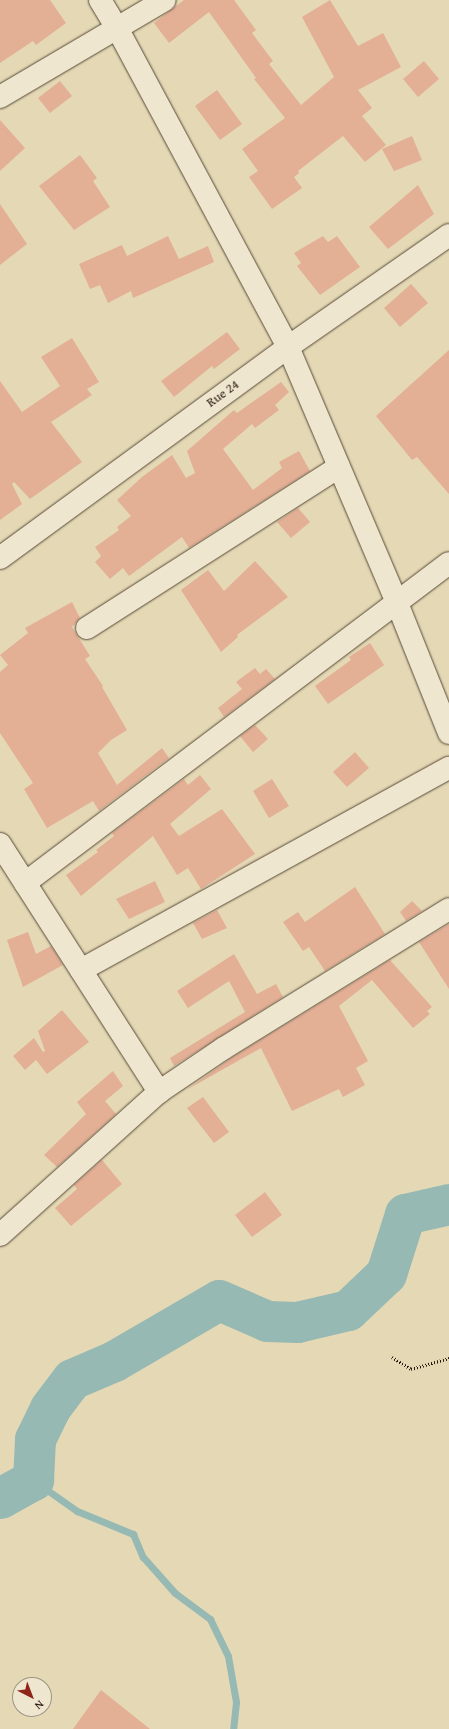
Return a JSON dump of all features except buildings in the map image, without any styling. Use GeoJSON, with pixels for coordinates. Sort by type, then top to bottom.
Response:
{"type":"FeatureCollection","features":[{"type":"Feature","properties":{"kind":"street"},"geometry":{"type":"LineString","coordinates":[[100,0],[117,28],[288,347],[397,602],[449,733]]}},
{"type":"Feature","properties":{"kind":"street"},"geometry":{"type":"LineString","coordinates":[[0,97],[165,0]]}},
{"type":"Feature","properties":{"kind":"street","name":"Rue 24"},"geometry":{"type":"LineString","coordinates":[[0,558],[288,347],[449,235]]}},
{"type":"Feature","properties":{"kind":"street"},"geometry":{"type":"LineString","coordinates":[[87,628],[339,466]]}},
{"type":"Feature","properties":{"kind":"street"},"geometry":{"type":"LineString","coordinates":[[25,883],[449,563]]}},
{"type":"Feature","properties":{"kind":"street"},"geometry":{"type":"LineString","coordinates":[[81,970],[449,768]]}},
{"type":"Feature","properties":{"kind":"street"},"geometry":{"type":"LineString","coordinates":[[0,844],[159,1092]]}},
{"type":"Feature","properties":{"kind":"street"},"geometry":{"type":"LineString","coordinates":[[0,1235],[159,1092],[224,1048],[449,909]]}},
{"type":"Feature","properties":{"kind":"path"},"geometry":{"type":"LineString","coordinates":[[392,1357],[411,1369],[449,1358]]}},
{"type":"Feature","properties":{"kind":"waterway"},"geometry":{"type":"LineString","coordinates":[[0,1498],[33,1480],[35,1439],[50,1408],[72,1379],[114,1361],[219,1300],[267,1321],[297,1322],[348,1310],[386,1274],[405,1214],[449,1204]]}},
{"type":"Feature","properties":{"kind":"waterway"},"geometry":{"type":"LineString","coordinates":[[33,1480],[77,1511],[133,1534],[143,1557],[175,1593],[210,1619],[228,1656],[236,1702],[233,1729]]}}]}
